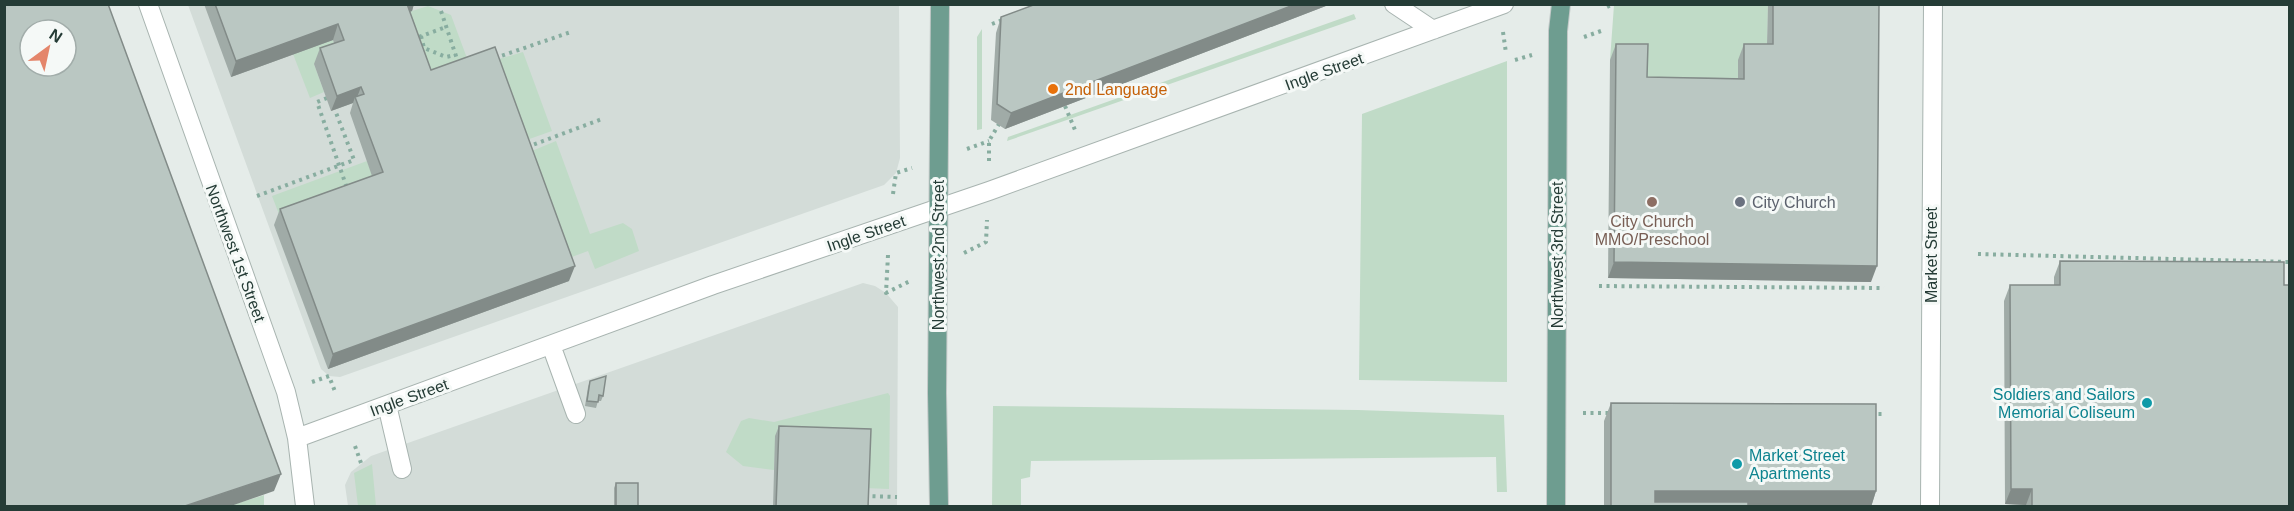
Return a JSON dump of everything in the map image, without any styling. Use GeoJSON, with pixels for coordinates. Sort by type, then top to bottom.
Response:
{"type":"FeatureCollection","features":[{"type":"Feature","properties":{"kind":"main road","name":"Northwest 2nd Street"},"geometry":{"type":"LineString","coordinates":[[939,507],[940,4]]}},
{"type":"Feature","properties":{"kind":"main road","name":"Northwest 3rd Street"},"geometry":{"type":"LineString","coordinates":[[1556,507],[1558,31],[1561,4]]}},
{"type":"Feature","properties":{"kind":"street","name":"Northwest 1st Street"},"geometry":{"type":"LineString","coordinates":[[148,4],[286,392],[297,438],[305,507]]}},
{"type":"Feature","properties":{"kind":"street"},"geometry":{"type":"LineString","coordinates":[[1394,4],[1433,30]]}},
{"type":"Feature","properties":{"kind":"street","name":"Ingle Street"},"geometry":{"type":"LineString","coordinates":[[297,438],[713,285],[938,209],[1504,4]]}},
{"type":"Feature","properties":{"kind":"street","name":"Market Street"},"geometry":{"type":"LineString","coordinates":[[1930,507],[1933,4]]}},
{"type":"Feature","properties":{"kind":"street"},"geometry":{"type":"LineString","coordinates":[[551,345],[576,414]]}},
{"type":"Feature","properties":{"kind":"street"},"geometry":{"type":"LineString","coordinates":[[387,405],[402,469]]}},
{"type":"Feature","properties":{"kind":"path"},"geometry":{"type":"LineString","coordinates":[[1607,7],[1614,4]]}},
{"type":"Feature","properties":{"kind":"path"},"geometry":{"type":"LineString","coordinates":[[441,11],[460,70]]}},
{"type":"Feature","properties":{"kind":"path"},"geometry":{"type":"LineString","coordinates":[[992,24],[1012,16]]}},
{"type":"Feature","properties":{"kind":"path"},"geometry":{"type":"LineString","coordinates":[[415,38],[446,27]]}},
{"type":"Feature","properties":{"kind":"path"},"geometry":{"type":"LineString","coordinates":[[494,59],[571,32]]}},
{"type":"Feature","properties":{"kind":"path"},"geometry":{"type":"LineString","coordinates":[[421,36],[424,48],[446,57],[456,55]]}},
{"type":"Feature","properties":{"kind":"path"},"geometry":{"type":"LineString","coordinates":[[327,98],[317,102],[350,197]]}},
{"type":"Feature","properties":{"kind":"path"},"geometry":{"type":"LineString","coordinates":[[257,196],[354,160],[335,110]]}},
{"type":"Feature","properties":{"kind":"path"},"geometry":{"type":"LineString","coordinates":[[520,149],[602,118]]}},
{"type":"Feature","properties":{"kind":"path"},"geometry":{"type":"LineString","coordinates":[[989,141],[999,124]]}},
{"type":"Feature","properties":{"kind":"path"},"geometry":{"type":"LineString","coordinates":[[1978,254],[2289,262]]}},
{"type":"Feature","properties":{"kind":"path"},"geometry":{"type":"LineString","coordinates":[[1599,286],[1884,288]]}},
{"type":"Feature","properties":{"kind":"path"},"geometry":{"type":"LineString","coordinates":[[1556,413],[1621,413]]}},
{"type":"Feature","properties":{"kind":"path"},"geometry":{"type":"LineString","coordinates":[[1859,414],[1883,414]]}},
{"type":"Feature","properties":{"kind":"path"},"geometry":{"type":"LineString","coordinates":[[865,496],[897,497]]}},
{"type":"Feature","properties":{"kind":"shaded area"},"geometry":{"type":"Polygon","coordinates":[[[188,5],[899,5],[900,158],[896,173],[884,185],[340,377],[329,376],[321,369],[188,5]]]}},
{"type":"Feature","properties":{"kind":"shaded area"},"geometry":{"type":"Polygon","coordinates":[[[863,283],[875,286],[886,293],[898,307],[897,506],[348,506],[345,485],[351,472],[371,456],[863,283]]]}},
{"type":"Feature","properties":{"kind":"green space"},"geometry":{"type":"Polygon","coordinates":[[[1614,5],[1768,5],[1767,60],[1738,94],[1642,93],[1610,60],[1614,5]]]}},
{"type":"Feature","properties":{"kind":"green space"},"geometry":{"type":"Polygon","coordinates":[[[428,6],[451,15],[471,69],[426,85],[399,15],[428,6]]]}},
{"type":"Feature","properties":{"kind":"green space"},"geometry":{"type":"Polygon","coordinates":[[[1354,14],[1356,19],[1007,141],[1008,137],[1354,14]]]}},
{"type":"Feature","properties":{"kind":"green space"},"geometry":{"type":"Polygon","coordinates":[[[982,29],[982,129],[977,130],[977,37],[982,29]]]}},
{"type":"Feature","properties":{"kind":"green space"},"geometry":{"type":"Polygon","coordinates":[[[333,40],[338,55],[314,64],[324,92],[310,98],[293,54],[333,40]]]}},
{"type":"Feature","properties":{"kind":"green space"},"geometry":{"type":"Polygon","coordinates":[[[523,52],[552,131],[518,143],[489,62],[523,52]]]}},
{"type":"Feature","properties":{"kind":"green space"},"geometry":{"type":"Polygon","coordinates":[[[1507,61],[1507,382],[1359,380],[1362,114],[1507,61]]]}},
{"type":"Feature","properties":{"kind":"green space"},"geometry":{"type":"Polygon","coordinates":[[[556,141],[590,234],[623,223],[632,229],[639,251],[595,269],[588,251],[561,261],[522,155],[556,141]]]}},
{"type":"Feature","properties":{"kind":"green space"},"geometry":{"type":"Polygon","coordinates":[[[367,161],[377,188],[282,222],[272,196],[367,161]]]}},
{"type":"Feature","properties":{"kind":"green space"},"geometry":{"type":"Polygon","coordinates":[[[888,393],[890,396],[889,489],[865,488],[776,436],[774,470],[743,466],[726,452],[741,421],[749,418],[774,422],[888,393]]]}},
{"type":"Feature","properties":{"kind":"green space"},"geometry":{"type":"Polygon","coordinates":[[[993,406],[1358,410],[1504,415],[1507,492],[1497,492],[1496,457],[1031,461],[1030,477],[1021,479],[1021,506],[992,506],[993,406]]]}},
{"type":"Feature","properties":{"kind":"green space"},"geometry":{"type":"Polygon","coordinates":[[[372,464],[376,506],[358,506],[354,473],[372,464]]]}},
{"type":"Feature","properties":{"kind":"green space"},"geometry":{"type":"Polygon","coordinates":[[[264,495],[264,506],[229,506],[264,495]]]}},
{"type":"Feature","properties":{"kind":"building"},"geometry":{"type":"Polygon","coordinates":[[[4,4],[108,4],[281,474],[182,507],[4,507],[4,4]]]}},
{"type":"Feature","properties":{"kind":"building"},"geometry":{"type":"Polygon","coordinates":[[[215,4],[407,4],[431,70],[495,47],[575,266],[333,354],[280,209],[383,172],[355,97],[364,94],[361,87],[337,96],[320,48],[344,40],[338,24],[236,61],[215,4]]]}},
{"type":"Feature","properties":{"kind":"building"},"geometry":{"type":"Polygon","coordinates":[[[1036,4],[1296,4],[1011,113],[997,104],[1001,17],[1036,4]]]}},
{"type":"Feature","properties":{"kind":"building","name":"City Church"},"geometry":{"type":"Polygon","coordinates":[[[1773,4],[1879,4],[1877,266],[1614,262],[1616,44],[1648,44],[1647,77],[1744,79],[1744,44],[1773,44],[1773,4]]]}},
{"type":"Feature","properties":{"kind":"building","name":"Soldiers and Sailors Memorial Coliseum"},"geometry":{"type":"Polygon","coordinates":[[[2060,261],[2284,262],[2284,285],[2289,285],[2289,507],[2032,507],[2032,489],[2011,489],[2010,285],[2060,285],[2060,261]]]}},
{"type":"Feature","properties":{"kind":"building"},"geometry":{"type":"Polygon","coordinates":[[[606,376],[603,396],[599,395],[598,402],[587,401],[590,381],[606,376]]]}},
{"type":"Feature","properties":{"kind":"building","name":"Market Street Apartments"},"geometry":{"type":"Polygon","coordinates":[[[1611,403],[1876,404],[1876,491],[1655,491],[1655,502],[1748,502],[1748,507],[1611,507],[1611,403]]]}},
{"type":"Feature","properties":{"kind":"building"},"geometry":{"type":"Polygon","coordinates":[[[779,426],[871,429],[868,507],[776,507],[779,426]]]}},
{"type":"Feature","properties":{"kind":"building"},"geometry":{"type":"Polygon","coordinates":[[[616,483],[638,483],[638,507],[616,507],[616,483]]]}},
{"type":"Feature","properties":{"kind":"place","name":"2nd Language"},"geometry":{"type":"Point","coordinates":[1053,89]}},
{"type":"Feature","properties":{"kind":"place","name":"City Church MMO/Preschool"},"geometry":{"type":"Point","coordinates":[1652,202]}},
{"type":"Feature","properties":{"kind":"place","name":"City Church"},"geometry":{"type":"Point","coordinates":[1740,202]}},
{"type":"Feature","properties":{"kind":"place","name":"Soldiers and Sailors Memorial Coliseum"},"geometry":{"type":"Point","coordinates":[2147,403]}},
{"type":"Feature","properties":{"kind":"place","name":"Market Street Apartments"},"geometry":{"type":"Point","coordinates":[1737,464]}}]}
